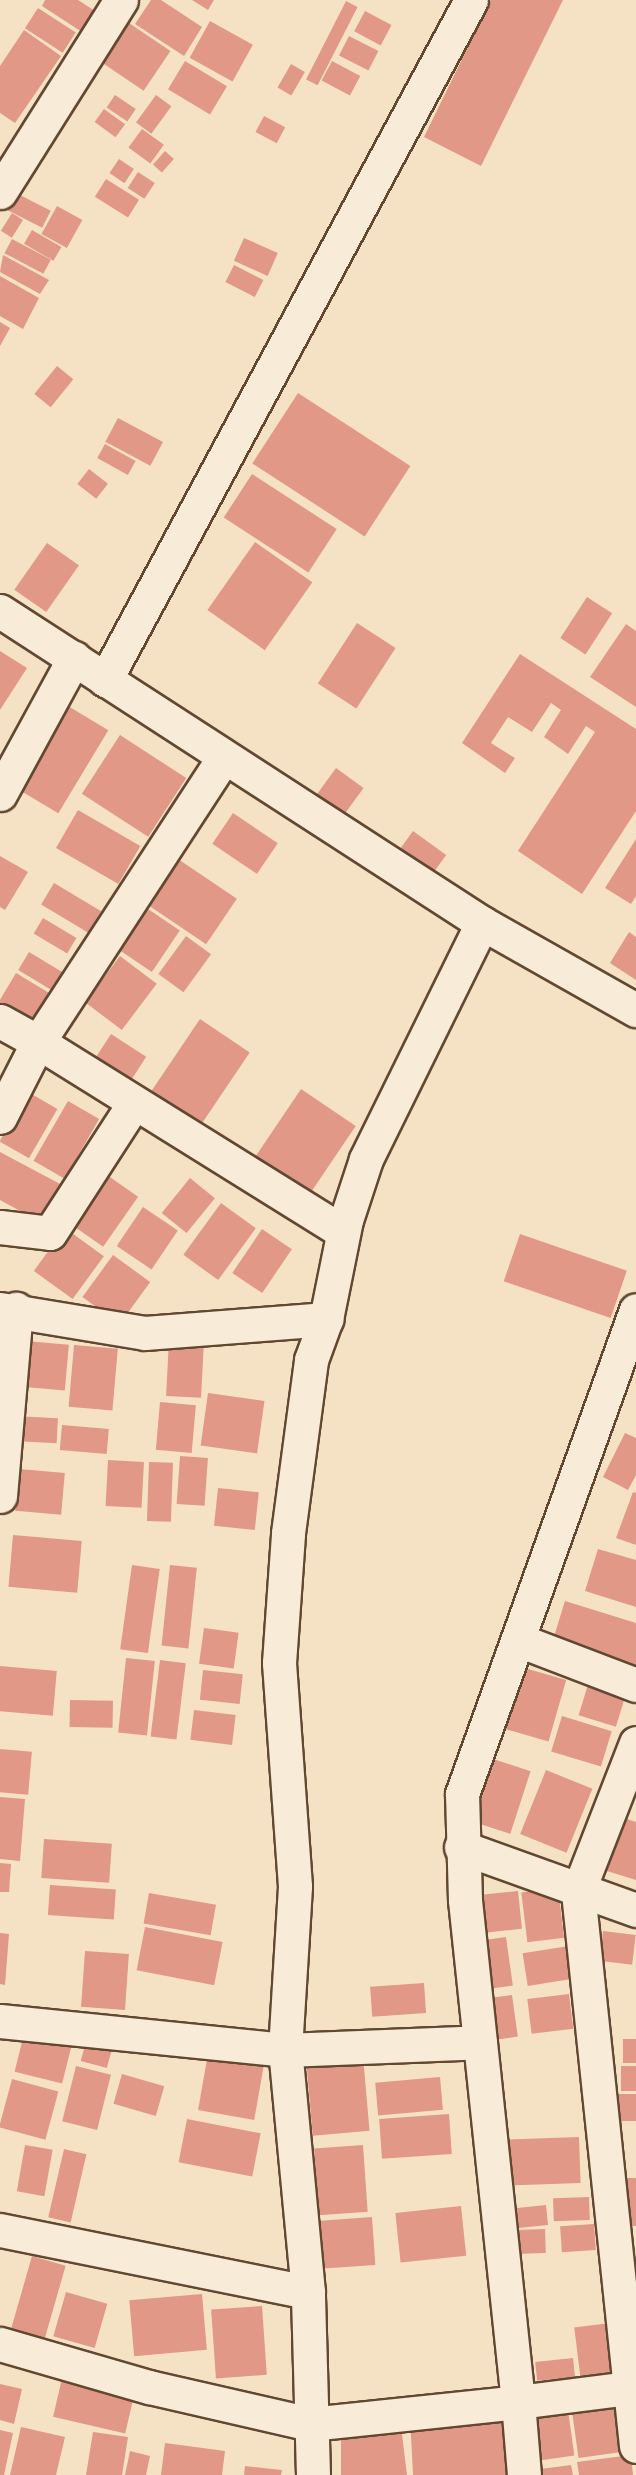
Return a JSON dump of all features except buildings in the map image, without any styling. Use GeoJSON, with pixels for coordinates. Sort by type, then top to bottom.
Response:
{"type":"FeatureCollection","features":[{"type":"Feature","properties":{"kind":"street"},"geometry":{"type":"LineString","coordinates":[[0,192],[121,0]]}},
{"type":"Feature","properties":{"kind":"street"},"geometry":{"type":"LineString","coordinates":[[105,680],[471,0]]}},
{"type":"Feature","properties":{"kind":"street"},"geometry":{"type":"LineString","coordinates":[[0,611],[482,924],[636,1010]]}},
{"type":"Feature","properties":{"kind":"street"},"geometry":{"type":"LineString","coordinates":[[0,794],[74,658]]}},
{"type":"Feature","properties":{"kind":"street"},"geometry":{"type":"LineString","coordinates":[[0,1117],[38,1042],[224,757]]}},
{"type":"Feature","properties":{"kind":"street"},"geometry":{"type":"LineString","coordinates":[[313,2475],[308,2292],[285,2050],[295,1886],[280,1615],[310,1360],[326,1319],[343,1232],[366,1159],[482,924]]}},
{"type":"Feature","properties":{"kind":"street"},"geometry":{"type":"LineString","coordinates":[[0,1021],[38,1042],[343,1232]]}},
{"type":"Feature","properties":{"kind":"street"},"geometry":{"type":"LineString","coordinates":[[0,1227],[50,1233],[134,1103]]}},
{"type":"Feature","properties":{"kind":"street"},"geometry":{"type":"LineString","coordinates":[[0,1496],[8,1309],[145,1333],[326,1319]]}},
{"type":"Feature","properties":{"kind":"street"},"geometry":{"type":"LineString","coordinates":[[524,2475],[461,1847],[462,1794],[521,1641],[636,1310]]}},
{"type":"Feature","properties":{"kind":"street"},"geometry":{"type":"LineString","coordinates":[[521,1641],[636,1685]]}},
{"type":"Feature","properties":{"kind":"street"},"geometry":{"type":"LineString","coordinates":[[636,1743],[578,1892],[632,2387],[636,2446]]}},
{"type":"Feature","properties":{"kind":"street"},"geometry":{"type":"LineString","coordinates":[[461,1847],[578,1892],[636,1910]]}},
{"type":"Feature","properties":{"kind":"street"},"geometry":{"type":"LineString","coordinates":[[0,2020],[285,2050],[480,2042]]}},
{"type":"Feature","properties":{"kind":"street"},"geometry":{"type":"LineString","coordinates":[[0,2230],[308,2292]]}},
{"type":"Feature","properties":{"kind":"street"},"geometry":{"type":"LineString","coordinates":[[0,2344],[149,2387],[310,2424],[518,2402],[632,2387]]}}]}
